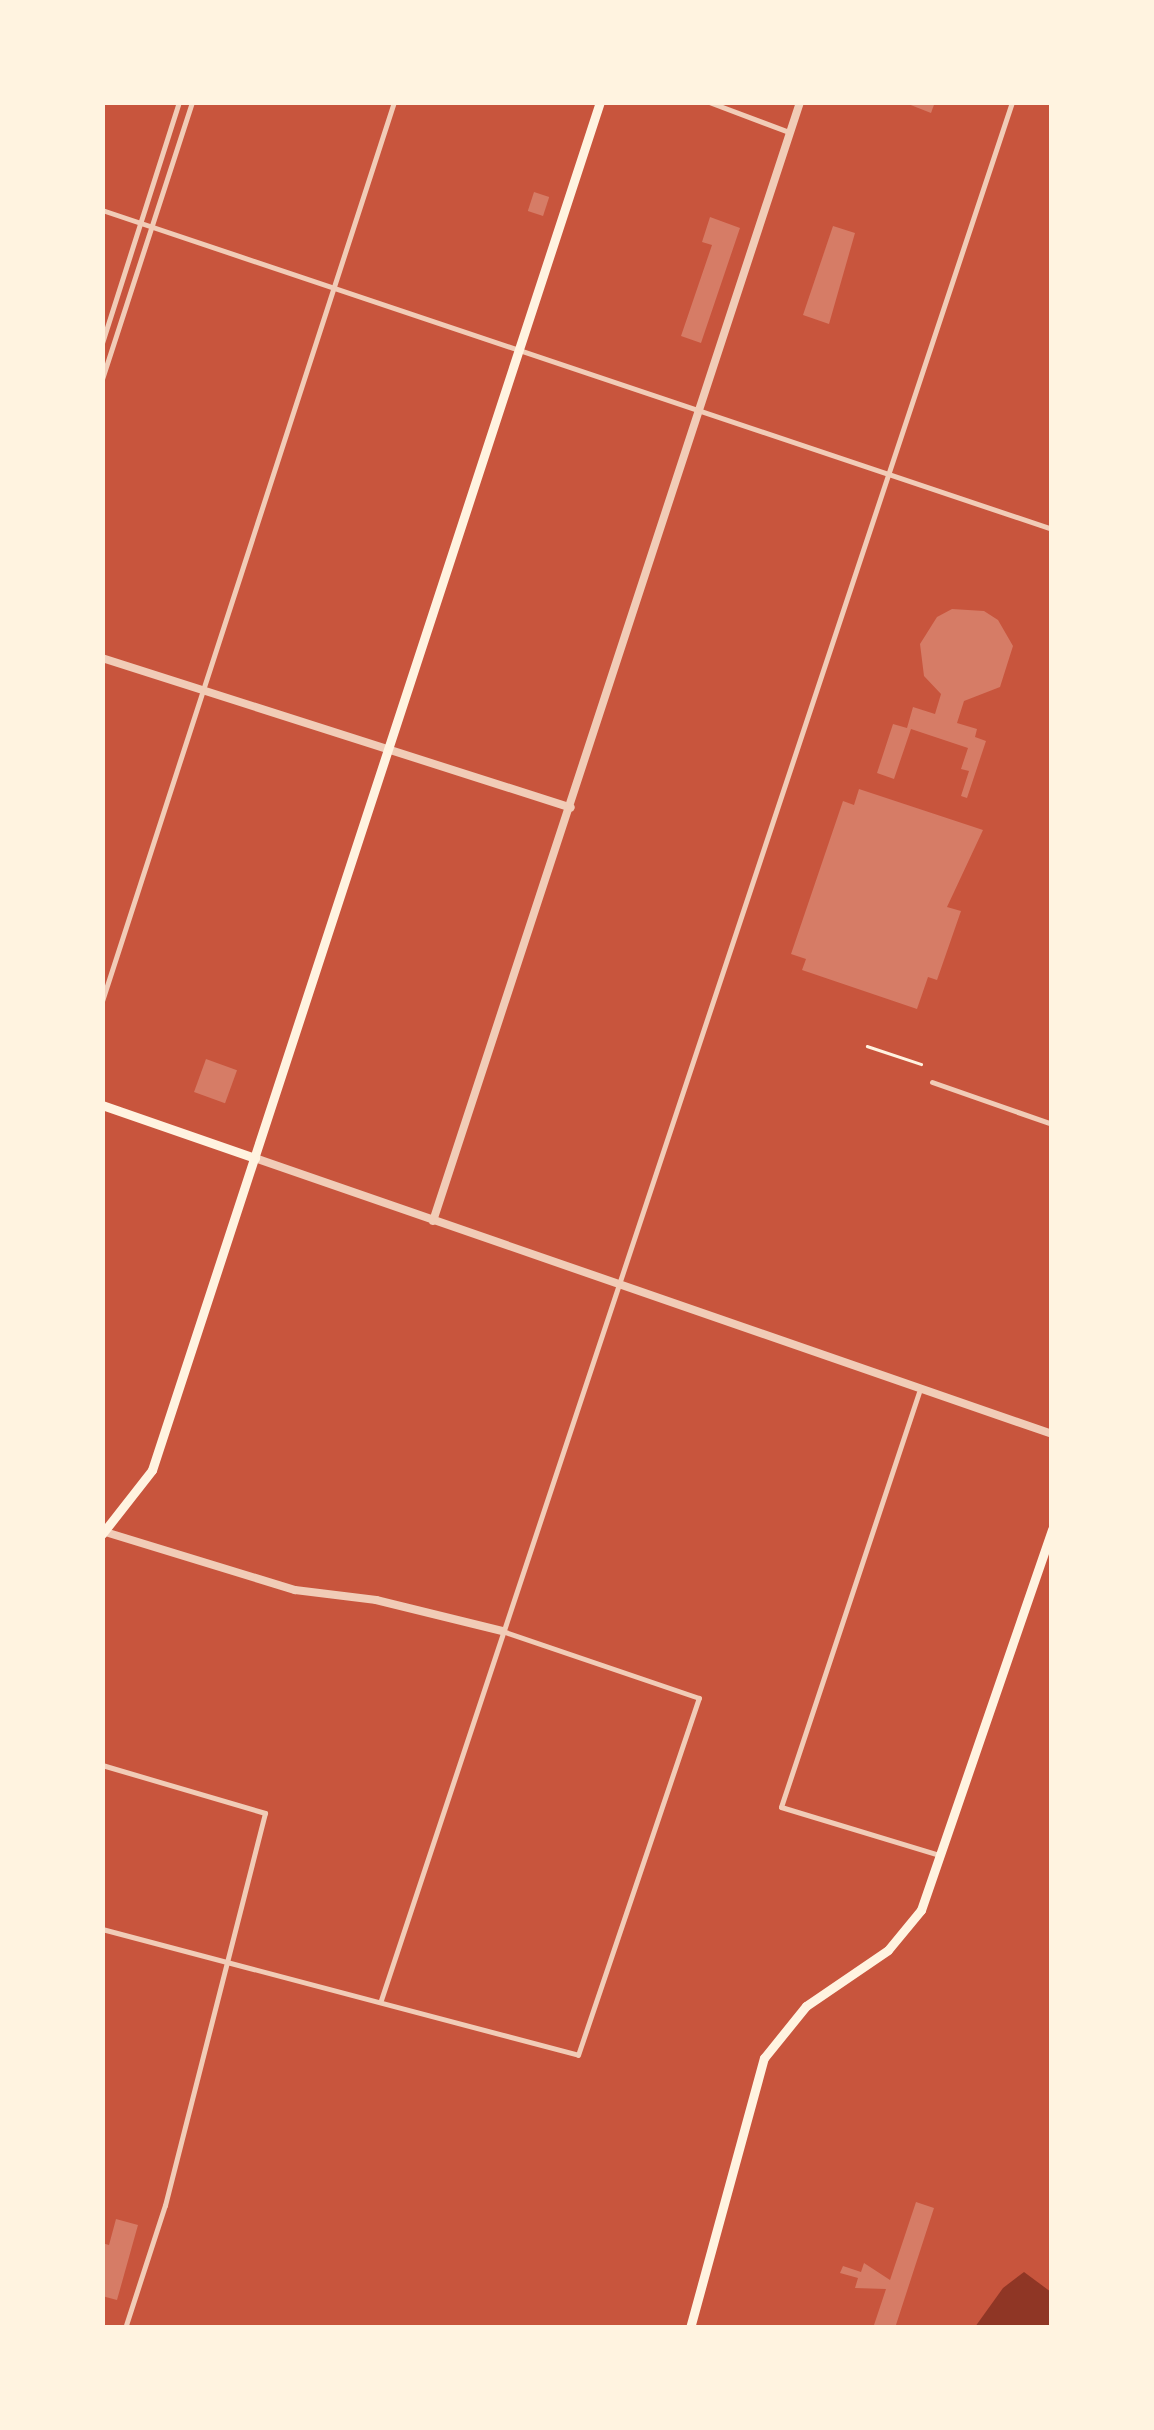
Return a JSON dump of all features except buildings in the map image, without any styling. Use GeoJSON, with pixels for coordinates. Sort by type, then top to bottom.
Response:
{"type":"FeatureCollection","features":[{"type":"Feature","properties":{"kind":"main road"},"geometry":{"type":"LineString","coordinates":[[103,1532],[152,1470],[600,102]]}},
{"type":"Feature","properties":{"kind":"main road"},"geometry":{"type":"LineString","coordinates":[[102,1106],[254,1158]]}},
{"type":"Feature","properties":{"kind":"main road"},"geometry":{"type":"LineString","coordinates":[[690,2328],[752,2089],[770,2049],[806,2006],[902,1937],[921,1910],[1052,1530]]}},
{"type":"Feature","properties":{"kind":"street"},"geometry":{"type":"LineString","coordinates":[[102,342],[180,102]]}},
{"type":"Feature","properties":{"kind":"street"},"geometry":{"type":"LineString","coordinates":[[102,379],[192,102]]}},
{"type":"Feature","properties":{"kind":"street"},"geometry":{"type":"LineString","coordinates":[[102,1001],[394,102]]}},
{"type":"Feature","properties":{"kind":"street"},"geometry":{"type":"LineString","coordinates":[[709,102],[789,132]]}},
{"type":"Feature","properties":{"kind":"street"},"geometry":{"type":"LineString","coordinates":[[433,1221],[456,1164],[800,102]]}},
{"type":"Feature","properties":{"kind":"street"},"geometry":{"type":"LineString","coordinates":[[381,2000],[1012,102]]}},
{"type":"Feature","properties":{"kind":"street"},"geometry":{"type":"LineString","coordinates":[[102,210],[1052,528]]}},
{"type":"Feature","properties":{"kind":"street"},"geometry":{"type":"LineString","coordinates":[[102,658],[386,752],[571,808]]}},
{"type":"Feature","properties":{"kind":"street"},"geometry":{"type":"LineString","coordinates":[[932,1082],[1052,1124]]}},
{"type":"Feature","properties":{"kind":"street"},"geometry":{"type":"LineString","coordinates":[[254,1158],[615,1288],[1052,1434]]}},
{"type":"Feature","properties":{"kind":"street"},"geometry":{"type":"LineString","coordinates":[[918,1392],[781,1807],[942,1856]]}},
{"type":"Feature","properties":{"kind":"street"},"geometry":{"type":"LineString","coordinates":[[102,1929],[578,2055],[699,1698],[502,1631],[376,1600],[295,1590],[103,1532]]}},
{"type":"Feature","properties":{"kind":"street"},"geometry":{"type":"LineString","coordinates":[[102,1765],[265,1813],[230,1963],[126,2328]]}},
{"type":"Feature","properties":{"kind":"path"},"geometry":{"type":"LineString","coordinates":[[867,1046],[920,1064]]}},
{"type":"Feature","properties":{"kind":"shaded area"},"geometry":{"type":"Polygon","coordinates":[[[1024,2272],[1051,2292],[1051,2327],[975,2327],[1003,2288],[1024,2272]]]}}]}
